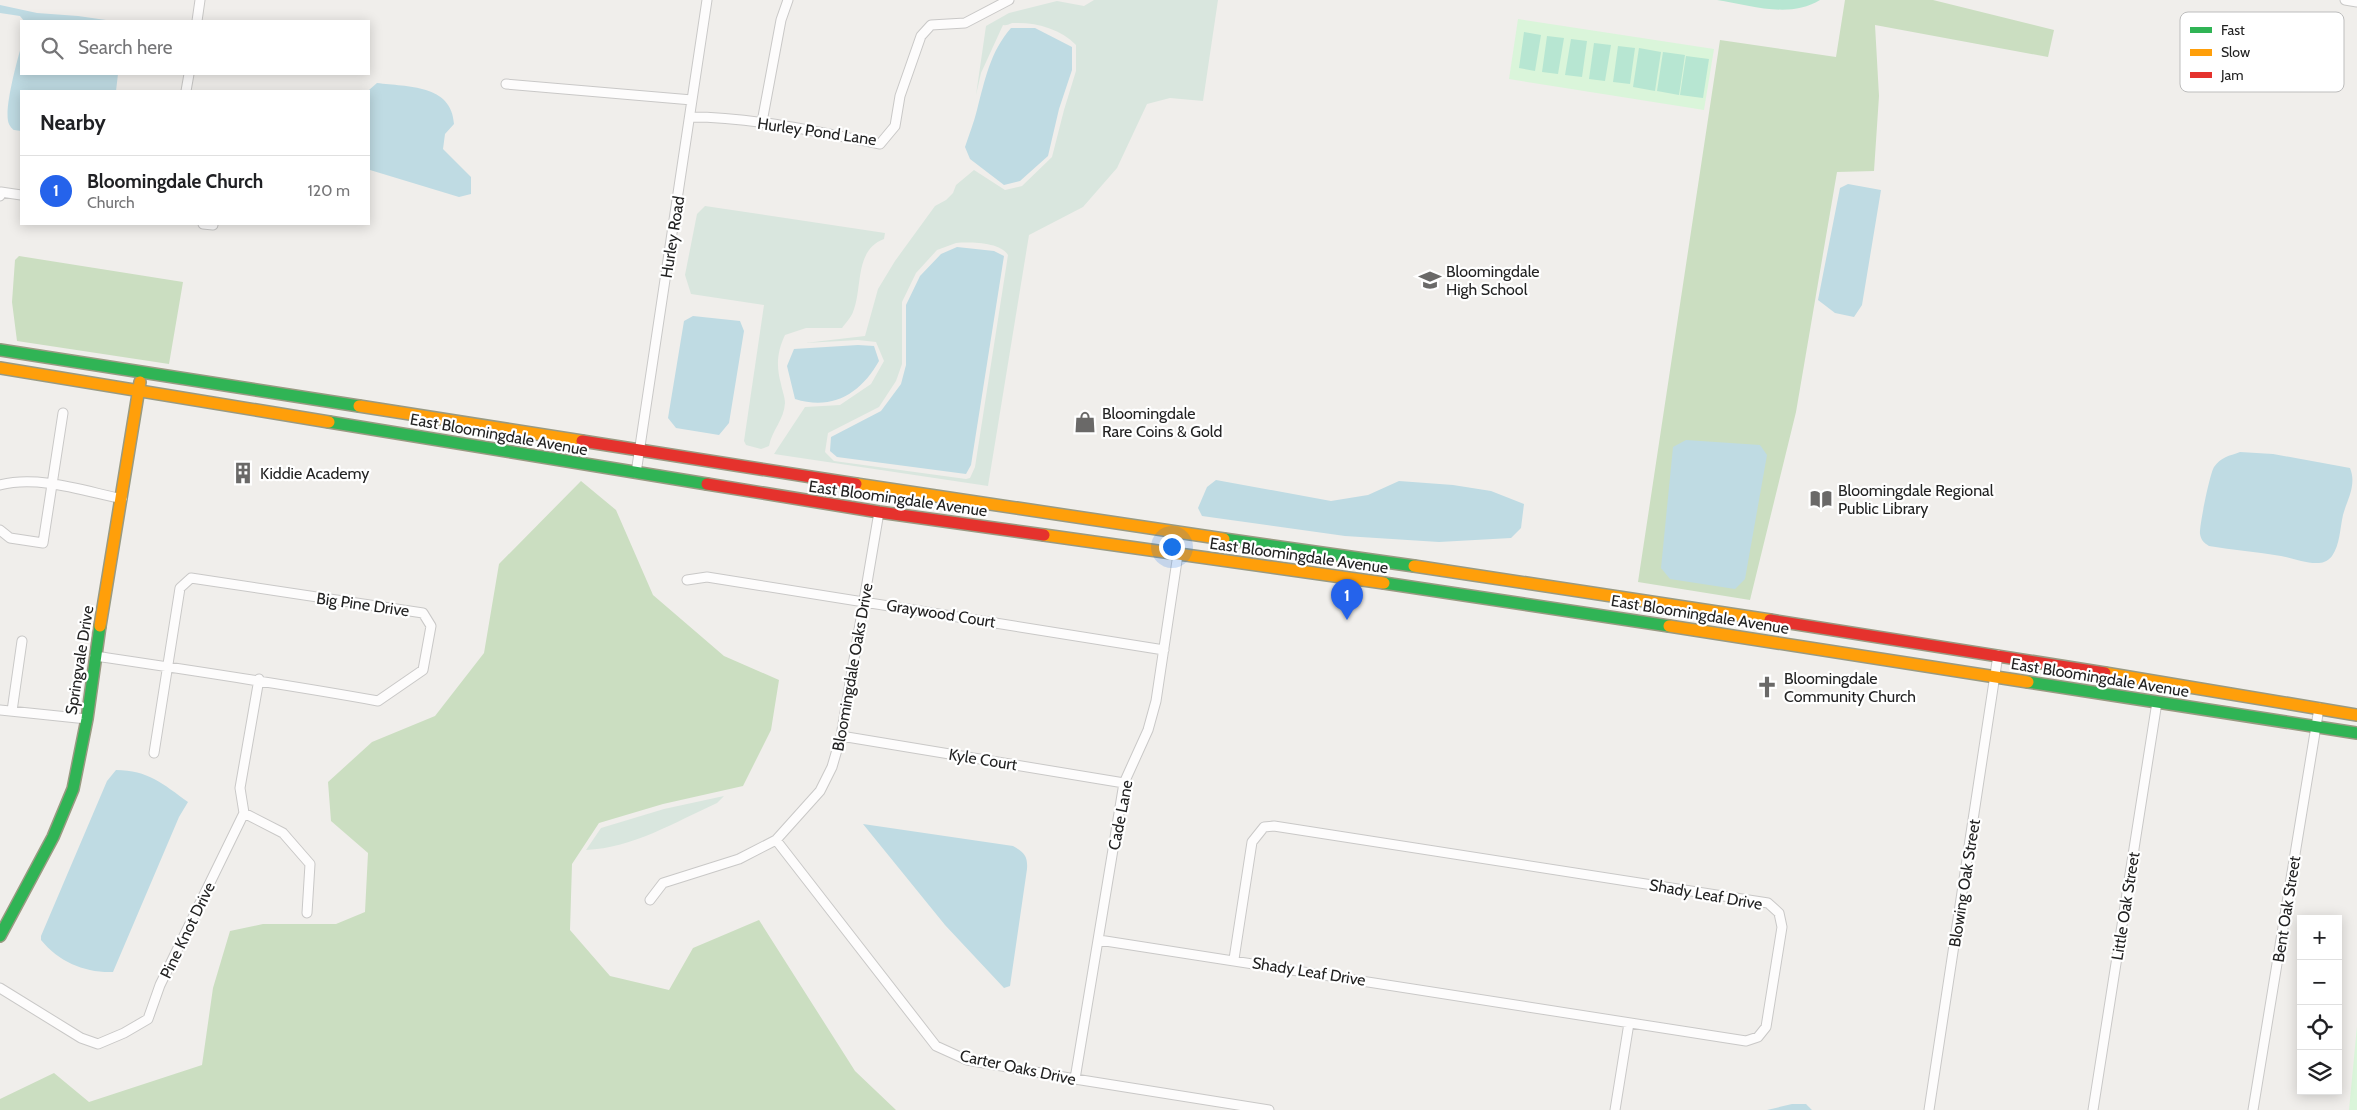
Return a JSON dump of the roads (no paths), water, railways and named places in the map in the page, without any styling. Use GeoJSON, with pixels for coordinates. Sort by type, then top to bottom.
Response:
{"type":"FeatureCollection","features":[{"type":"Feature","properties":{"kind":"main road","name":"East Bloomingdale Avenue"},"geometry":{"type":"LineString","coordinates":[[0,350],[640,452],[994,506],[1534,583],[1998,655],[2357,715]]}},
{"type":"Feature","properties":{"kind":"main road","name":"East Bloomingdale Avenue"},"geometry":{"type":"LineString","coordinates":[[0,368],[879,512],[1530,604],[2357,734]]}},
{"type":"Feature","properties":{"kind":"main road","name":"Springvale Drive"},"geometry":{"type":"LineString","coordinates":[[0,936],[53,837],[73,789],[87,719],[95,656],[122,499],[141,372]]}},
{"type":"Feature","properties":{"kind":"main road"},"geometry":{"type":"LineString","coordinates":[[981,527],[989,517],[994,506]]}},
{"type":"Feature","properties":{"kind":"main road"},"geometry":{"type":"LineString","coordinates":[[1178,554],[1181,533]]}},
{"type":"Feature","properties":{"kind":"main road"},"geometry":{"type":"LineString","coordinates":[[1530,604],[1534,583]]}},
{"type":"Feature","properties":{"kind":"street"},"geometry":{"type":"LineString","coordinates":[[197,20],[200,0]]}},
{"type":"Feature","properties":{"kind":"street","name":"Hurley Road"},"geometry":{"type":"LineString","coordinates":[[636,473],[707,0]]}},
{"type":"Feature","properties":{"kind":"street"},"geometry":{"type":"LineString","coordinates":[[762,122],[781,20],[788,0]]}},
{"type":"Feature","properties":{"kind":"street","name":"Hurley Pond Lane"},"geometry":{"type":"LineString","coordinates":[[690,117],[722,117],[762,122],[880,144],[895,126],[900,96],[921,36],[931,25],[965,23],[1009,0]]}},
{"type":"Feature","properties":{"kind":"street"},"geometry":{"type":"LineString","coordinates":[[2345,0],[2357,2]]}},
{"type":"Feature","properties":{"kind":"street"},"geometry":{"type":"LineString","coordinates":[[186,90],[189,75]]}},
{"type":"Feature","properties":{"kind":"street"},"geometry":{"type":"LineString","coordinates":[[506,84],[692,100]]}},
{"type":"Feature","properties":{"kind":"street"},"geometry":{"type":"LineString","coordinates":[[0,196],[1,192],[20,195]]}},
{"type":"Feature","properties":{"kind":"street"},"geometry":{"type":"LineString","coordinates":[[0,530],[10,538],[42,543],[63,413]]}},
{"type":"Feature","properties":{"kind":"street"},"geometry":{"type":"LineString","coordinates":[[0,485],[17,481],[51,485],[122,499]]}},
{"type":"Feature","properties":{"kind":"street","name":"Bloomingdale Oaks Drive"},"geometry":{"type":"LineString","coordinates":[[650,900],[663,883],[739,860],[776,840],[820,791],[832,767],[841,736],[879,512]]}},
{"type":"Feature","properties":{"kind":"street","name":"Cade Lane"},"geometry":{"type":"LineString","coordinates":[[1075,1079],[1124,783],[1148,730],[1164,650],[1178,554]]}},
{"type":"Feature","properties":{"kind":"street","name":"Graywood Court"},"geometry":{"type":"LineString","coordinates":[[687,580],[708,577],[1164,650]]}},
{"type":"Feature","properties":{"kind":"street","name":"Big Pine Drive"},"geometry":{"type":"LineString","coordinates":[[95,656],[167,666],[259,679],[378,700],[422,670],[431,626],[423,613],[191,578],[180,588],[167,666],[154,753]]}},
{"type":"Feature","properties":{"kind":"street"},"geometry":{"type":"LineString","coordinates":[[12,711],[22,641]]}},
{"type":"Feature","properties":{"kind":"street","name":"Blowing Oak Street"},"geometry":{"type":"LineString","coordinates":[[1929,1110],[1998,655]]}},
{"type":"Feature","properties":{"kind":"street"},"geometry":{"type":"LineString","coordinates":[[259,679],[240,788],[244,813],[283,833],[310,864],[307,914]]}},
{"type":"Feature","properties":{"kind":"street","name":"Little Oak Street"},"geometry":{"type":"LineString","coordinates":[[2093,1110],[2157,702]]}},
{"type":"Feature","properties":{"kind":"street","name":"Bent Oak Street"},"geometry":{"type":"LineString","coordinates":[[2253,1110],[2319,708]]}},
{"type":"Feature","properties":{"kind":"street"},"geometry":{"type":"LineString","coordinates":[[0,710],[87,719]]}},
{"type":"Feature","properties":{"kind":"street","name":"Kyle Court"},"geometry":{"type":"LineString","coordinates":[[841,736],[1124,783]]}},
{"type":"Feature","properties":{"kind":"street","name":"Pine Knot Drive"},"geometry":{"type":"LineString","coordinates":[[0,988],[81,1038],[98,1044],[124,1033],[148,1019],[160,985],[244,813]]}},
{"type":"Feature","properties":{"kind":"street","name":"Shady Leaf Drive"},"geometry":{"type":"LineString","coordinates":[[1098,940],[1234,959],[1746,1040],[1758,1037],[1766,1026],[1782,927],[1779,913],[1768,903],[1274,826],[1264,827],[1252,842],[1234,959]]}},
{"type":"Feature","properties":{"kind":"street","name":"Carter Oaks Drive"},"geometry":{"type":"LineString","coordinates":[[776,840],[936,1046],[967,1060],[1270,1110]]}},
{"type":"Feature","properties":{"kind":"street"},"geometry":{"type":"LineString","coordinates":[[1615,1110],[1629,1023]]}},
{"type":"Feature","properties":{"kind":"water"},"geometry":{"type":"Polygon","coordinates":[[[0,5],[37,13],[106,20],[23,20],[20,16],[0,13],[0,5]]]}},
{"type":"Feature","properties":{"kind":"water"},"geometry":{"type":"Polygon","coordinates":[[[1011,28],[1035,28],[1072,47],[1072,70],[1059,109],[1048,156],[1020,181],[1004,185],[970,159],[965,147],[989,67],[998,47],[1011,28]]]}},
{"type":"Feature","properties":{"kind":"water"},"geometry":{"type":"Polygon","coordinates":[[[20,51],[20,75],[118,75],[116,90],[20,90],[20,131],[13,130],[9,124],[8,109],[11,86],[20,51]]]}},
{"type":"Feature","properties":{"kind":"water"},"geometry":{"type":"Polygon","coordinates":[[[377,83],[414,87],[426,90],[445,101],[451,111],[454,124],[445,134],[443,149],[471,177],[471,194],[459,197],[370,170],[369,90],[377,83]]]}},
{"type":"Feature","properties":{"kind":"water"},"geometry":{"type":"Polygon","coordinates":[[[1848,184],[1881,190],[1862,305],[1854,317],[1835,313],[1818,300],[1840,188],[1848,184]]]}},
{"type":"Feature","properties":{"kind":"water"},"geometry":{"type":"Polygon","coordinates":[[[957,247],[994,251],[1004,256],[971,465],[966,474],[837,457],[830,451],[831,437],[881,411],[901,384],[906,365],[906,305],[920,276],[941,254],[957,247]]]}},
{"type":"Feature","properties":{"kind":"water"},"geometry":{"type":"Polygon","coordinates":[[[693,316],[740,321],[744,331],[729,423],[719,435],[676,428],[668,418],[684,321],[693,316]]]}},
{"type":"Feature","properties":{"kind":"water"},"geometry":{"type":"Polygon","coordinates":[[[858,345],[874,346],[879,361],[864,382],[855,390],[834,401],[822,403],[795,399],[787,366],[794,349],[858,345]]]}},
{"type":"Feature","properties":{"kind":"water"},"geometry":{"type":"Polygon","coordinates":[[[1686,440],[1760,445],[1767,455],[1745,579],[1735,589],[1670,579],[1661,568],[1673,447],[1686,440]]]}},
{"type":"Feature","properties":{"kind":"water"},"geometry":{"type":"Polygon","coordinates":[[[2240,452],[2273,454],[2350,468],[2352,474],[2351,492],[2343,515],[2337,547],[2329,559],[2321,563],[2310,563],[2281,556],[2209,546],[2203,541],[2200,534],[2201,521],[2212,471],[2222,459],[2240,452]]]}},
{"type":"Feature","properties":{"kind":"water"},"geometry":{"type":"Polygon","coordinates":[[[1216,480],[1331,501],[1368,495],[1399,481],[1453,485],[1491,491],[1524,504],[1521,528],[1511,538],[1439,542],[1345,536],[1202,516],[1198,508],[1207,487],[1216,480]]]}},
{"type":"Feature","properties":{"kind":"water"},"geometry":{"type":"Polygon","coordinates":[[[116,770],[137,772],[155,779],[188,802],[179,817],[113,972],[92,971],[64,960],[48,948],[41,940],[41,936],[107,781],[116,770]]]}},
{"type":"Feature","properties":{"kind":"water"},"geometry":{"type":"Polygon","coordinates":[[[863,824],[1013,846],[1023,852],[1027,861],[1027,869],[1010,986],[1004,988],[945,925],[863,824]]]}},
{"type":"Feature","properties":{"kind":"water"},"geometry":{"type":"Polygon","coordinates":[[[1792,1104],[1806,1104],[1812,1110],[1767,1110],[1792,1104]]]}},
{"type":"Feature","properties":{"kind":"place","name":"Bloomingdale High School"},"geometry":{"type":"Point","coordinates":[1430,280]}},
{"type":"Feature","properties":{"kind":"place","name":"Bloomingdale Rare Coins & Gold"},"geometry":{"type":"Point","coordinates":[1085,422]}},
{"type":"Feature","properties":{"kind":"place","name":"Kiddie Academy"},"geometry":{"type":"Point","coordinates":[243,473]}},
{"type":"Feature","properties":{"kind":"place","name":"Bloomingdale Regional Public Library"},"geometry":{"type":"Point","coordinates":[1821,499]}},
{"type":"Feature","properties":{"kind":"place","name":"Bloomingdale Church"},"geometry":{"type":"Point","coordinates":[1347,620]}},
{"type":"Feature","properties":{"kind":"place","name":"Bloomingdale Community Church"},"geometry":{"type":"Point","coordinates":[1767,687]}}]}
